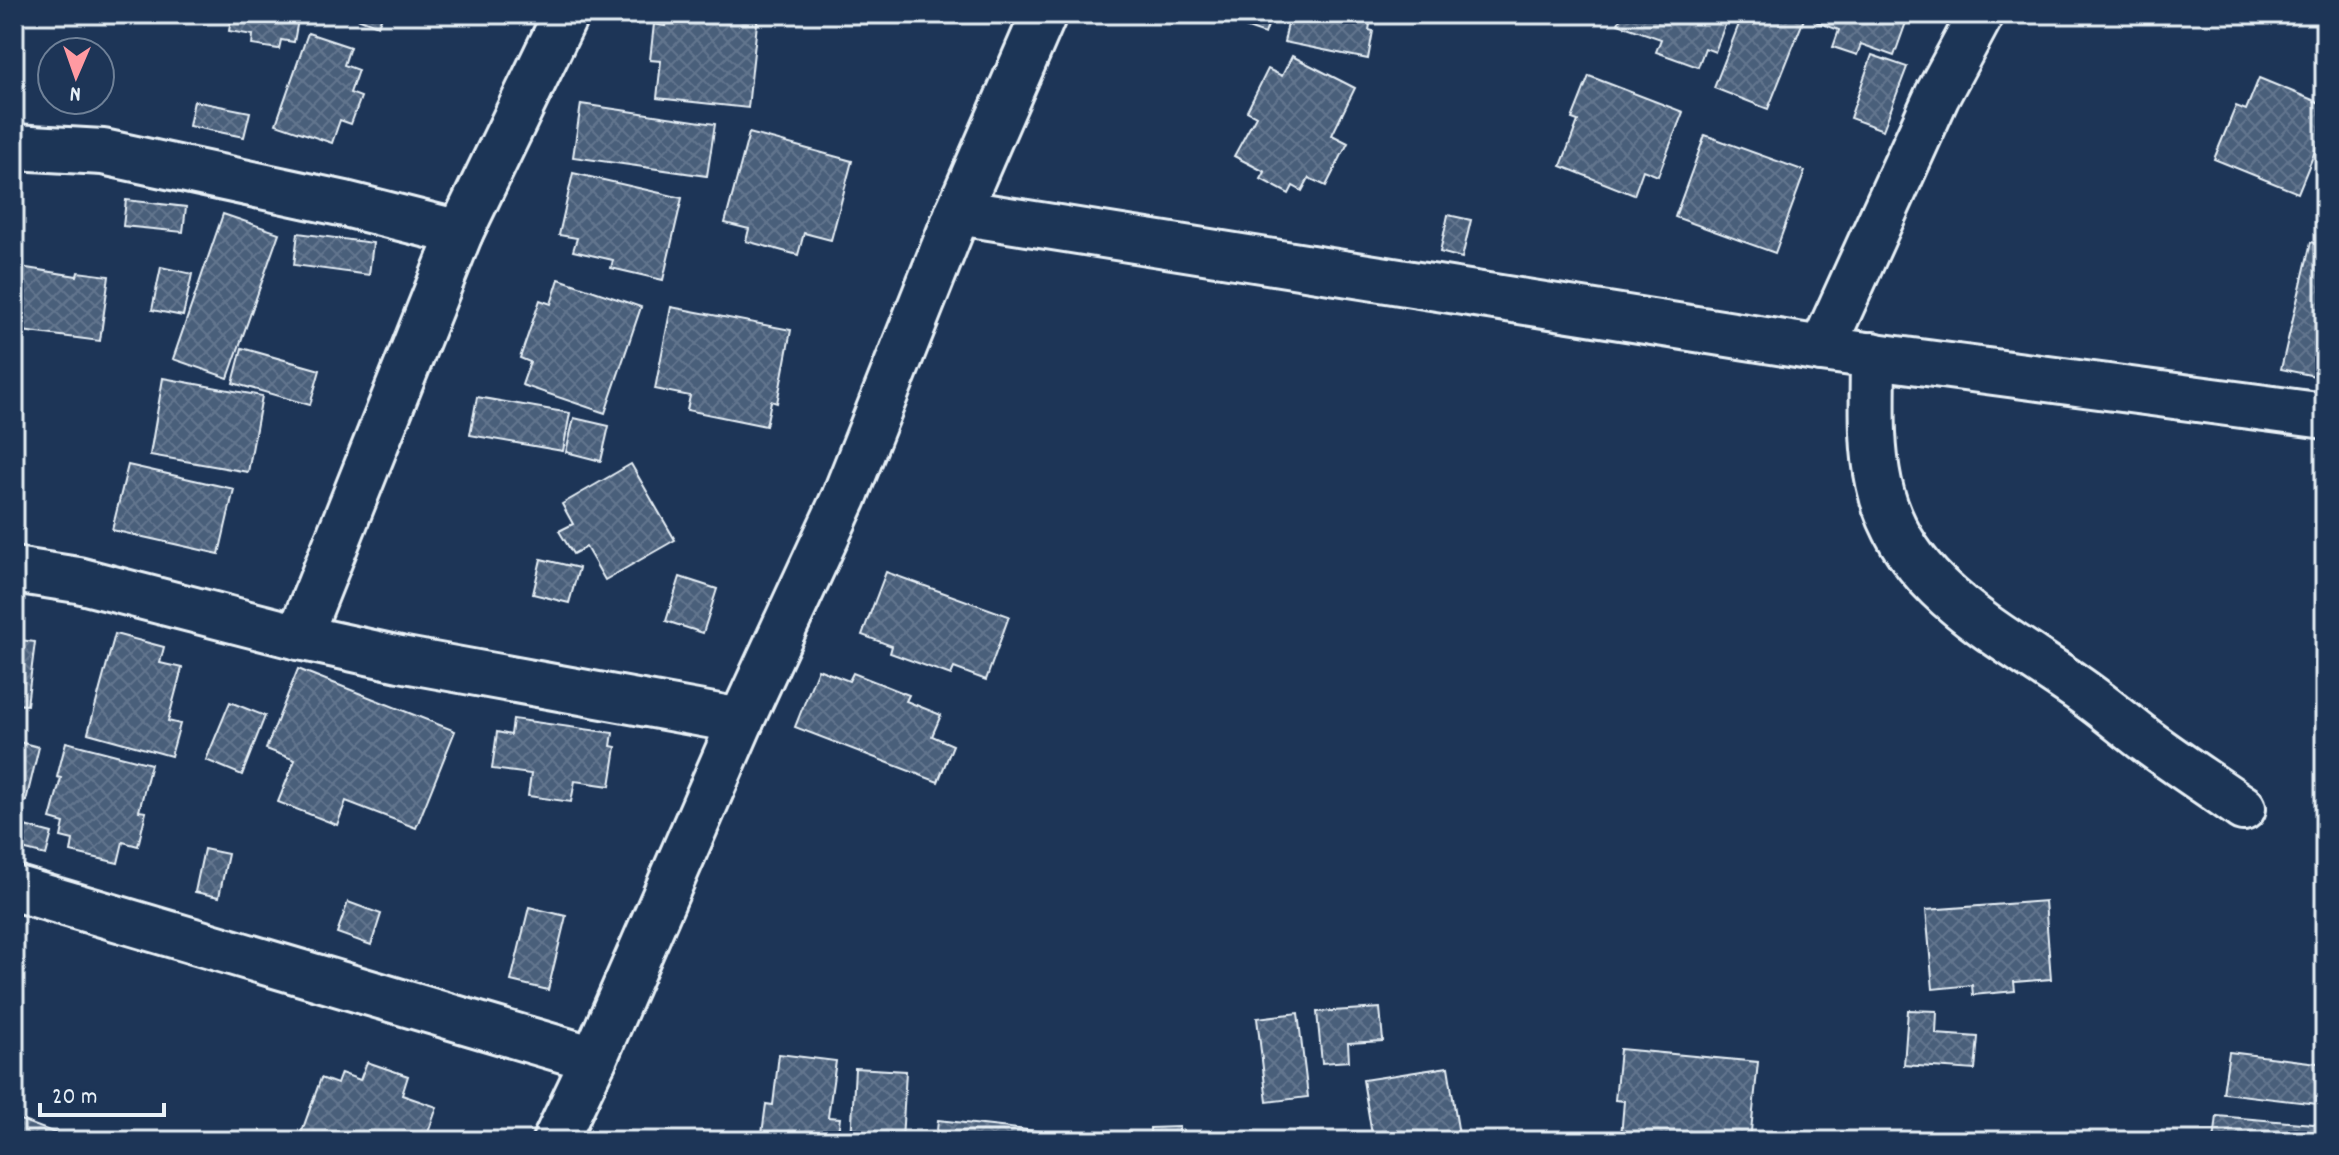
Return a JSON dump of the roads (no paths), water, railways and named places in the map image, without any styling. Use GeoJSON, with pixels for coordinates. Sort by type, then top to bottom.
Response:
{"type":"FeatureCollection","features":[{"type":"Feature","properties":{"kind":"street"},"geometry":{"type":"LineString","coordinates":[[299,637],[460,233],[566,14]]}},
{"type":"Feature","properties":{"kind":"street"},"geometry":{"type":"LineString","coordinates":[[555,1141],[594,1059],[741,721],[844,498],[958,212],[1044,14]]}},
{"type":"Feature","properties":{"kind":"street"},"geometry":{"type":"LineString","coordinates":[[1822,349],[1937,96],[1981,14]]}},
{"type":"Feature","properties":{"kind":"street"},"geometry":{"type":"LineString","coordinates":[[14,147],[103,152],[416,220],[460,233]]}},
{"type":"Feature","properties":{"kind":"street"},"geometry":{"type":"LineString","coordinates":[[958,212],[1822,349],[2325,416]]}},
{"type":"Feature","properties":{"kind":"street"},"geometry":{"type":"LineString","coordinates":[[1873,355],[1874,430],[1879,484],[1905,548],[1929,580],[1981,623],[2243,808]]}},
{"type":"Feature","properties":{"kind":"street"},"geometry":{"type":"LineString","coordinates":[[14,570],[78,580],[299,637],[415,662],[741,721]]}},
{"type":"Feature","properties":{"kind":"street"},"geometry":{"type":"LineString","coordinates":[[14,888],[594,1059]]}}]}
